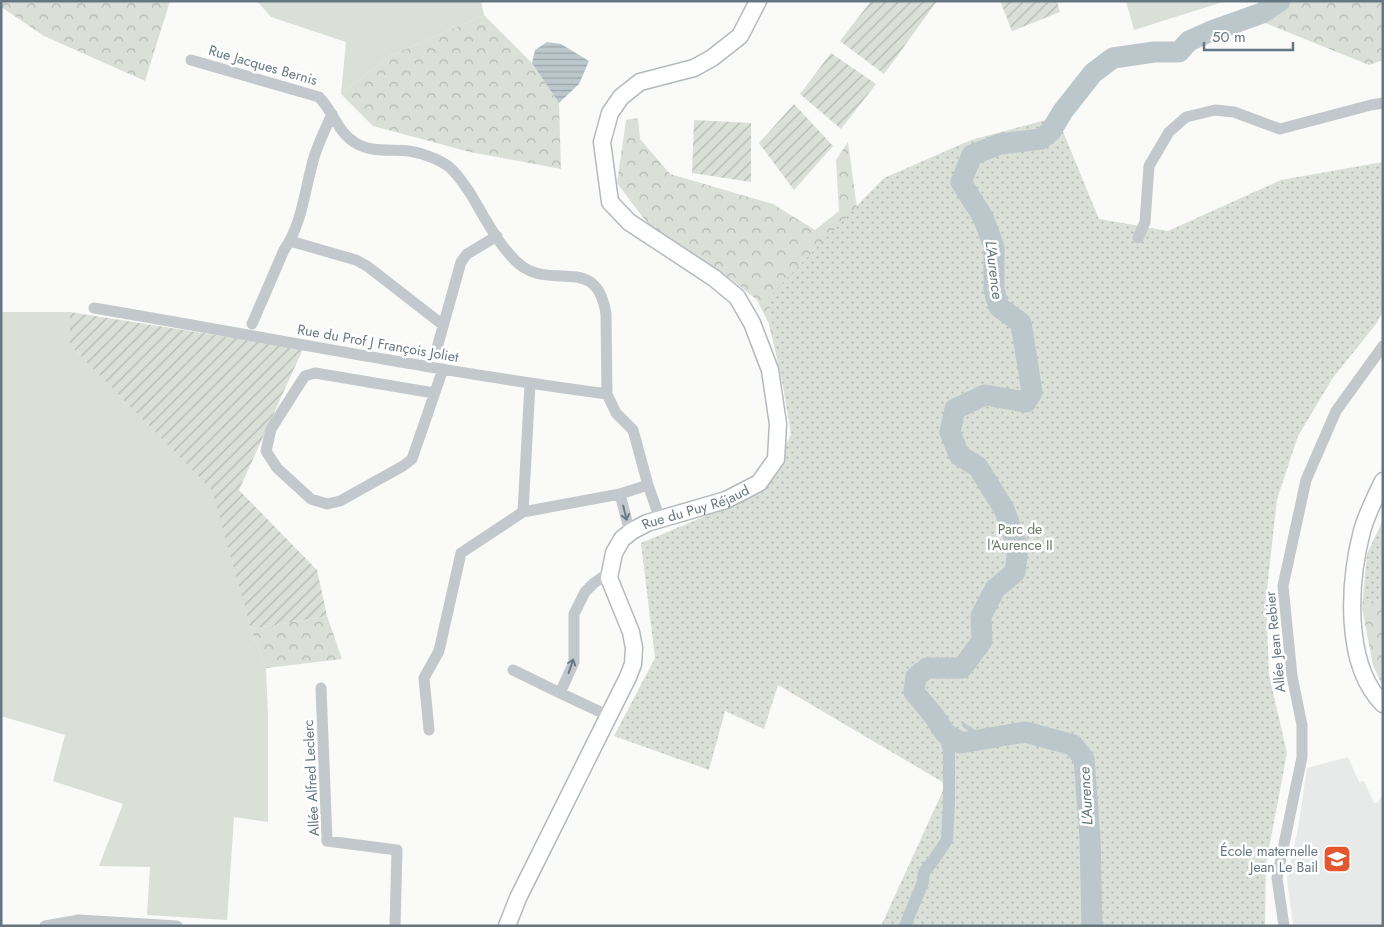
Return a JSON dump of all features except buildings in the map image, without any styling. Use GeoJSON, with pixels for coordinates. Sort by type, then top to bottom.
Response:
{"type":"FeatureCollection","features":[{"type":"Feature","properties":{"kind":"street","name":"Rue du Puy Réjaud"},"geometry":{"type":"LineString","coordinates":[[610,572],[614,553],[622,539],[632,531],[647,523],[726,500],[759,483],[776,459],[778,424],[770,370],[752,323],[737,297],[714,278],[629,222],[610,202],[602,142],[610,113],[621,97],[640,82],[694,68],[712,58],[740,36],[758,1]]}},
{"type":"Feature","properties":{"kind":"street","name":"Rue Jacques Bernis"},"geometry":{"type":"LineString","coordinates":[[191,60],[309,92],[319,97],[326,104],[347,136],[361,146],[411,152],[428,156],[448,166],[460,177],[509,254],[528,270],[539,274],[583,278],[592,282],[599,290],[606,314],[607,394],[616,413],[632,430],[660,519]]}},
{"type":"Feature","properties":{"kind":"street"},"geometry":{"type":"LineString","coordinates":[[1138,238],[1144,222],[1149,166],[1169,132],[1186,117],[1215,110],[1234,112],[1280,129],[1383,103]]}},
{"type":"Feature","properties":{"kind":"street"},"geometry":{"type":"LineString","coordinates":[[252,324],[295,228],[316,153],[332,114]]}},
{"type":"Feature","properties":{"kind":"street"},"geometry":{"type":"LineString","coordinates":[[435,355],[461,262],[467,254],[496,236]]}},
{"type":"Feature","properties":{"kind":"street"},"geometry":{"type":"LineString","coordinates":[[290,241],[356,260],[367,266],[443,325]]}},
{"type":"Feature","properties":{"kind":"street","name":"Rue du Prof J François Joliet"},"geometry":{"type":"LineString","coordinates":[[94,308],[530,384],[607,394]]}},
{"type":"Feature","properties":{"kind":"street","name":"Allée Jean Rebier"},"geometry":{"type":"LineString","coordinates":[[1284,926],[1277,878],[1302,757],[1302,725],[1292,676],[1283,586],[1306,480],[1336,411],[1383,346]]}},
{"type":"Feature","properties":{"kind":"street"},"geometry":{"type":"LineString","coordinates":[[434,393],[315,373],[305,376],[271,429],[266,451],[277,468],[311,498],[327,504],[340,501],[403,466],[412,459],[443,369]]}},
{"type":"Feature","properties":{"kind":"street"},"geometry":{"type":"LineString","coordinates":[[523,512],[530,384]]}},
{"type":"Feature","properties":{"kind":"street"},"geometry":{"type":"LineString","coordinates":[[1383,481],[1368,513],[1357,552],[1353,580],[1353,622],[1358,658],[1366,680],[1383,704]]}},
{"type":"Feature","properties":{"kind":"street"},"geometry":{"type":"LineString","coordinates":[[429,730],[424,678],[440,651],[461,553],[523,512],[620,494],[648,485]]}},
{"type":"Feature","properties":{"kind":"street"},"geometry":{"type":"LineString","coordinates":[[620,494],[628,525],[632,531]]}},
{"type":"Feature","properties":{"kind":"street"},"geometry":{"type":"LineString","coordinates":[[560,693],[574,662],[574,614],[585,592],[610,572]]}},
{"type":"Feature","properties":{"kind":"street"},"geometry":{"type":"LineString","coordinates":[[507,926],[518,898],[633,664],[634,648],[631,632],[609,578],[610,572]]}},
{"type":"Feature","properties":{"kind":"street"},"geometry":{"type":"LineString","coordinates":[[513,670],[608,716]]}},
{"type":"Feature","properties":{"kind":"street","name":"Allée Alfred Leclerc"},"geometry":{"type":"LineString","coordinates":[[321,688],[327,841],[397,850],[395,926]]}},
{"type":"Feature","properties":{"kind":"street"},"geometry":{"type":"LineString","coordinates":[[46,926],[79,920],[177,926]]}},
{"type":"Feature","properties":{"kind":"shaded area"},"geometry":{"type":"Polygon","coordinates":[[[547,42],[561,44],[589,61],[579,84],[559,103],[532,63],[535,50],[547,42]]]}},
{"type":"Feature","properties":{"kind":"shaded area","name":"École maternelle Jean Le Bail"},"geometry":{"type":"Polygon","coordinates":[[[1348,757],[1359,782],[1364,781],[1374,803],[1377,803],[1383,795],[1383,926],[1293,926],[1287,878],[1298,828],[1307,768],[1348,757]]]}},
{"type":"Feature","properties":{"kind":"green space"},"geometry":{"type":"Polygon","coordinates":[[[1,1],[170,1],[145,81],[44,36],[1,7],[1,1]]]}},
{"type":"Feature","properties":{"kind":"green space"},"geometry":{"type":"Polygon","coordinates":[[[257,1],[481,1],[484,15],[390,56],[341,94],[346,42],[271,17],[257,1]]]}},
{"type":"Feature","properties":{"kind":"green space"},"geometry":{"type":"Polygon","coordinates":[[[871,1],[937,1],[884,74],[840,41],[871,1]]]}},
{"type":"Feature","properties":{"kind":"green space"},"geometry":{"type":"Polygon","coordinates":[[[1000,1],[1057,1],[1060,12],[1012,31],[1000,1]]]}},
{"type":"Feature","properties":{"kind":"green space"},"geometry":{"type":"Polygon","coordinates":[[[1126,1],[1226,1],[1134,30],[1126,1]]]}},
{"type":"Feature","properties":{"kind":"green space"},"geometry":{"type":"Polygon","coordinates":[[[1267,1],[1383,1],[1383,60],[1369,65],[1248,16],[1267,1]]]}},
{"type":"Feature","properties":{"kind":"green space"},"geometry":{"type":"Polygon","coordinates":[[[484,15],[532,63],[559,103],[561,169],[470,152],[373,126],[341,94],[390,56],[484,15]]]}},
{"type":"Feature","properties":{"kind":"green space"},"geometry":{"type":"Polygon","coordinates":[[[831,53],[876,84],[841,129],[800,94],[831,53]]]}},
{"type":"Feature","properties":{"kind":"green space"},"geometry":{"type":"Polygon","coordinates":[[[794,104],[833,146],[794,190],[759,143],[794,104]]]}},
{"type":"Feature","properties":{"kind":"green space","name":"Parc de l'Aurence II"},"geometry":{"type":"Polygon","coordinates":[[[1057,117],[1099,219],[1168,231],[1281,180],[1383,162],[1383,312],[1376,324],[1332,379],[1298,436],[1277,499],[1266,598],[1269,675],[1287,753],[1266,864],[1265,926],[881,926],[946,784],[778,685],[764,729],[725,711],[709,770],[614,736],[655,658],[641,543],[765,491],[791,434],[768,298],[884,178],[971,140],[1057,117]]]}},
{"type":"Feature","properties":{"kind":"green space"},"geometry":{"type":"Polygon","coordinates":[[[638,118],[640,139],[670,174],[773,204],[815,230],[839,211],[836,160],[848,142],[866,275],[879,303],[855,305],[847,285],[838,297],[844,328],[871,337],[881,393],[868,421],[886,438],[914,442],[907,492],[929,566],[916,595],[944,655],[929,658],[909,632],[883,621],[869,621],[826,647],[775,632],[763,594],[766,552],[764,520],[718,519],[720,515],[774,489],[796,441],[769,324],[757,300],[732,280],[648,224],[617,183],[626,120],[638,118]]]}},
{"type":"Feature","properties":{"kind":"green space"},"geometry":{"type":"Polygon","coordinates":[[[694,120],[751,123],[751,182],[692,173],[694,120]]]}},
{"type":"Feature","properties":{"kind":"green space"},"geometry":{"type":"Polygon","coordinates":[[[1,312],[70,312],[70,345],[213,490],[251,629],[266,668],[268,716],[268,822],[234,817],[227,920],[147,915],[150,867],[99,866],[123,804],[53,781],[65,735],[1,716],[1,312]]]}},
{"type":"Feature","properties":{"kind":"green space"},"geometry":{"type":"Polygon","coordinates":[[[70,312],[303,349],[239,490],[317,570],[327,616],[251,629],[212,490],[70,345],[70,312]]]}},
{"type":"Feature","properties":{"kind":"green space"},"geometry":{"type":"Polygon","coordinates":[[[1383,520],[1383,598],[1362,608],[1367,554],[1383,520]]]}},
{"type":"Feature","properties":{"kind":"green space"},"geometry":{"type":"Polygon","coordinates":[[[1383,598],[1383,687],[1373,665],[1362,608],[1383,598]]]}},
{"type":"Feature","properties":{"kind":"green space"},"geometry":{"type":"Polygon","coordinates":[[[327,616],[342,659],[266,668],[251,629],[327,616]]]}},
{"type":"Feature","properties":{"kind":"waterway","name":"L'Aurence"},"geometry":{"type":"LineString","coordinates":[[1092,926],[1090,837],[1084,759],[1073,745],[1025,732],[961,743],[945,733],[914,692],[916,677],[927,668],[962,668],[982,641],[981,616],[995,589],[1015,572],[1018,548],[1004,509],[978,467],[959,455],[950,432],[955,409],[985,395],[1026,402],[1032,392],[1021,323],[999,307],[994,290],[994,247],[983,217],[961,182],[972,155],[1000,144],[1041,139],[1051,131],[1063,111],[1093,73],[1113,58],[1154,52],[1179,52],[1189,41],[1262,13],[1280,1]]}},
{"type":"Feature","properties":{"kind":"waterway"},"geometry":{"type":"LineString","coordinates":[[934,716],[947,717]]}},
{"type":"Feature","properties":{"kind":"waterway"},"geometry":{"type":"LineString","coordinates":[[964,725],[984,739]]}},
{"type":"Feature","properties":{"kind":"waterway","name":"L'Aurence"},"geometry":{"type":"LineString","coordinates":[[905,926],[923,882],[924,872],[947,840],[949,751],[945,733]]}},
{"type":"Feature","properties":{"kind":"place","name":"École maternelle Jean Le Bail"},"geometry":{"type":"Point","coordinates":[1337,859]}}]}
